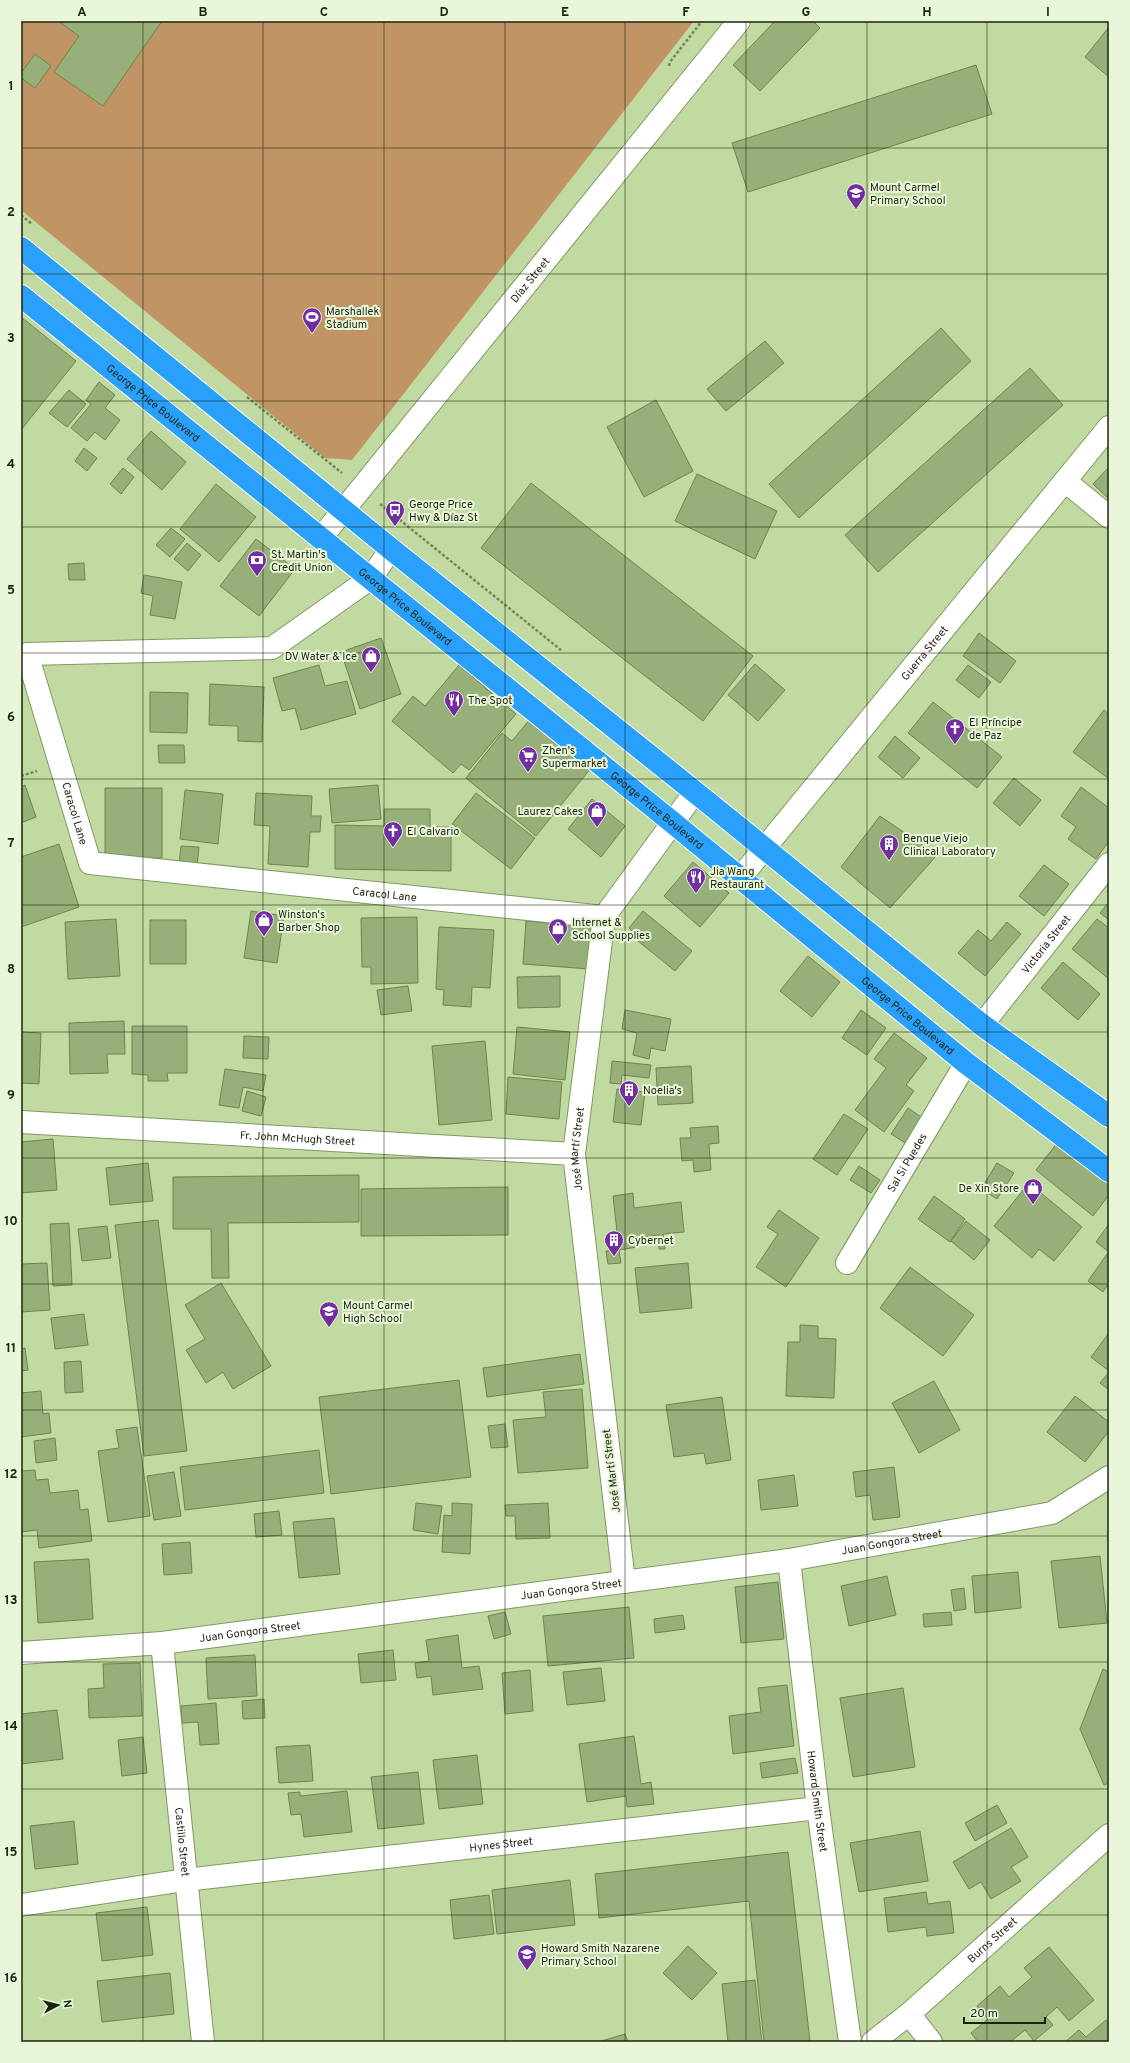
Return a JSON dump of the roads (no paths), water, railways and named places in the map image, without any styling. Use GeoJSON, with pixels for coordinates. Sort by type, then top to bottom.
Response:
{"type":"FeatureCollection","features":[{"type":"Feature","properties":{"kind":"highway"},"geometry":{"type":"LineString","coordinates":[[21,248],[344,510],[391,550],[695,792],[982,1025],[1109,1116]]}},
{"type":"Feature","properties":{"kind":"highway","name":"George Price Boulevard"},"geometry":{"type":"LineString","coordinates":[[21,296],[672,822],[966,1063],[1109,1171]]}},
{"type":"Feature","properties":{"kind":"street","name":"Díaz Street"},"geometry":{"type":"LineString","coordinates":[[321,538],[739,21]]}},
{"type":"Feature","properties":{"kind":"street","name":"Guerra Street"},"geometry":{"type":"LineString","coordinates":[[740,878],[1109,427]]}},
{"type":"Feature","properties":{"kind":"street"},"geometry":{"type":"LineString","coordinates":[[1065,481],[1109,517]]}},
{"type":"Feature","properties":{"kind":"street","name":"Caracol Lane"},"geometry":{"type":"LineString","coordinates":[[391,550],[371,578],[272,648],[27,654],[90,863],[604,917]]}},
{"type":"Feature","properties":{"kind":"street","name":"José Martí Street"},"geometry":{"type":"LineString","coordinates":[[624,1582],[574,1154],[604,917],[695,792]]}},
{"type":"Feature","properties":{"kind":"street","name":"Victoria Street"},"geometry":{"type":"LineString","coordinates":[[982,1025],[1109,864]]}},
{"type":"Feature","properties":{"kind":"street","name":"Sal Si Puedes"},"geometry":{"type":"LineString","coordinates":[[847,1263],[966,1063]]}},
{"type":"Feature","properties":{"kind":"street","name":"Fr. John McHugh Street"},"geometry":{"type":"LineString","coordinates":[[21,1122],[574,1154]]}},
{"type":"Feature","properties":{"kind":"street","name":"Juan Gongora Street"},"geometry":{"type":"LineString","coordinates":[[21,1653],[162,1643],[789,1560],[1052,1513],[1109,1477]]}},
{"type":"Feature","properties":{"kind":"street","name":"Howard Smith Street"},"geometry":{"type":"LineString","coordinates":[[789,1560],[818,1808],[850,2042]]}},
{"type":"Feature","properties":{"kind":"street","name":"Castillo Street"},"geometry":{"type":"LineString","coordinates":[[162,1643],[185,1880],[203,2042]]}},
{"type":"Feature","properties":{"kind":"street","name":"Hynes Street"},"geometry":{"type":"LineString","coordinates":[[21,1905],[185,1880],[818,1808]]}},
{"type":"Feature","properties":{"kind":"street","name":"Burns Street"},"geometry":{"type":"LineString","coordinates":[[874,2042],[909,2014],[1109,1835]]}},
{"type":"Feature","properties":{"kind":"street"},"geometry":{"type":"LineString","coordinates":[[909,2014],[931,2042]]}},
{"type":"Feature","properties":{"kind":"place","name":"Mount Carmel Primary School"},"geometry":{"type":"Point","coordinates":[856,210]}},
{"type":"Feature","properties":{"kind":"place","name":"Marshallek Stadium"},"geometry":{"type":"Point","coordinates":[312,334]}},
{"type":"Feature","properties":{"kind":"place","name":"George Price Hwy & Díaz St"},"geometry":{"type":"Point","coordinates":[395,527]}},
{"type":"Feature","properties":{"kind":"place","name":"St. Martin's Credit Union"},"geometry":{"type":"Point","coordinates":[257,577]}},
{"type":"Feature","properties":{"kind":"place","name":"DV Water & Ice"},"geometry":{"type":"Point","coordinates":[371,673]}},
{"type":"Feature","properties":{"kind":"place","name":"The Spot"},"geometry":{"type":"Point","coordinates":[454,717]}},
{"type":"Feature","properties":{"kind":"place","name":"El Príncipe de Paz"},"geometry":{"type":"Point","coordinates":[955,745]}},
{"type":"Feature","properties":{"kind":"place","name":"Zhen's Supermarket"},"geometry":{"type":"Point","coordinates":[528,773]}},
{"type":"Feature","properties":{"kind":"place","name":"Laurez Cakes"},"geometry":{"type":"Point","coordinates":[597,828]}},
{"type":"Feature","properties":{"kind":"place","name":"El Calvario"},"geometry":{"type":"Point","coordinates":[393,848]}},
{"type":"Feature","properties":{"kind":"place","name":"Benque Viejo Clinical Laboratory"},"geometry":{"type":"Point","coordinates":[889,861]}},
{"type":"Feature","properties":{"kind":"place","name":"Jia Wang Restaurant"},"geometry":{"type":"Point","coordinates":[696,894]}},
{"type":"Feature","properties":{"kind":"place","name":"Winston's Barber Shop"},"geometry":{"type":"Point","coordinates":[264,937]}},
{"type":"Feature","properties":{"kind":"place","name":"Internet & School Supplies"},"geometry":{"type":"Point","coordinates":[558,945]}},
{"type":"Feature","properties":{"kind":"place","name":"Noelia's"},"geometry":{"type":"Point","coordinates":[629,1107]}},
{"type":"Feature","properties":{"kind":"place","name":"De Xin Store"},"geometry":{"type":"Point","coordinates":[1033,1205]}},
{"type":"Feature","properties":{"kind":"place","name":"Cybernet"},"geometry":{"type":"Point","coordinates":[614,1257]}},
{"type":"Feature","properties":{"kind":"place","name":"Mount Carmel High School"},"geometry":{"type":"Point","coordinates":[329,1328]}},
{"type":"Feature","properties":{"kind":"place","name":"Howard Smith Nazarene Primary School"},"geometry":{"type":"Point","coordinates":[527,1971]}}]}
